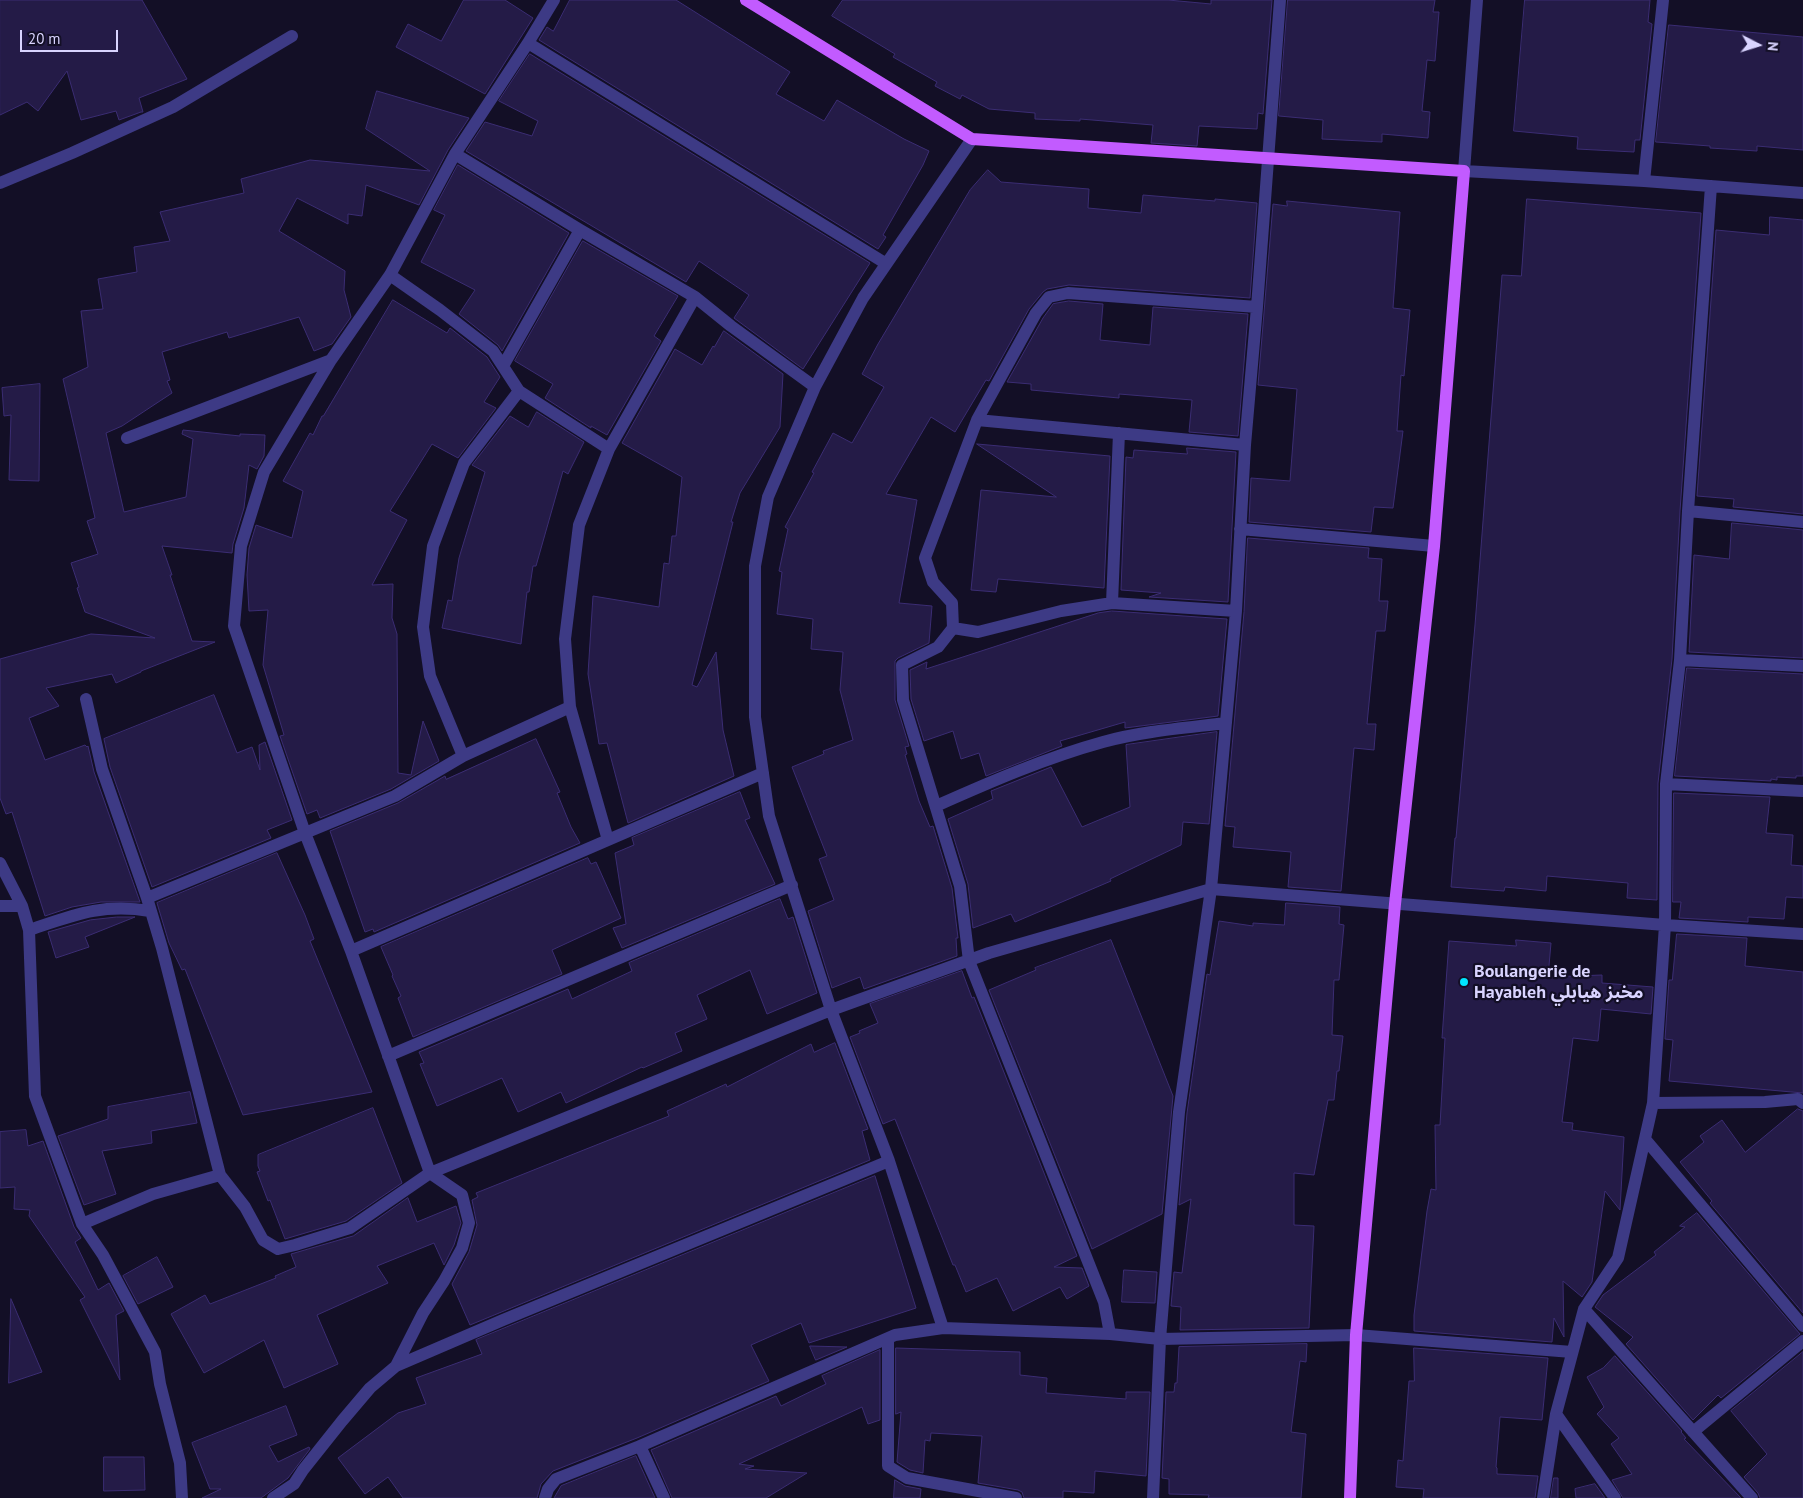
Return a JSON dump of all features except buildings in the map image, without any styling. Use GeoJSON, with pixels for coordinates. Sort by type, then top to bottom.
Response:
{"type":"FeatureCollection","features":[{"type":"Feature","properties":{"kind":"main road"},"geometry":{"type":"LineString","coordinates":[[746,0],[972,139],[1464,171],[1434,546],[1395,904],[1356,1335],[1350,1498]]}},
{"type":"Feature","properties":{"kind":"street"},"geometry":{"type":"LineString","coordinates":[[396,1366],[423,1313],[444,1281],[462,1248],[469,1222],[462,1195],[430,1173],[351,951],[305,833],[234,626],[241,546],[264,472],[331,360],[390,275],[455,154],[554,0]]}},
{"type":"Feature","properties":{"kind":"street"},"geometry":{"type":"LineString","coordinates":[[1153,1498],[1160,1339],[1179,1112],[1211,889],[1236,611],[1245,445],[1280,0]]}},
{"type":"Feature","properties":{"kind":"street"},"geometry":{"type":"LineString","coordinates":[[1477,0],[1464,171],[1644,181],[1803,193]]}},
{"type":"Feature","properties":{"kind":"street"},"geometry":{"type":"LineString","coordinates":[[1644,181],[1662,0]]}},
{"type":"Feature","properties":{"kind":"street"},"geometry":{"type":"LineString","coordinates":[[0,183],[173,107],[292,36]]}},
{"type":"Feature","properties":{"kind":"street"},"geometry":{"type":"LineString","coordinates":[[528,43],[885,263]]}},
{"type":"Feature","properties":{"kind":"street"},"geometry":{"type":"LineString","coordinates":[[944,1328],[889,1161],[831,1010],[769,816],[755,717],[755,566],[768,498],[815,387],[863,298],[885,263],[972,139]]}},
{"type":"Feature","properties":{"kind":"street"},"geometry":{"type":"LineString","coordinates":[[455,154],[695,297],[731,326],[815,387]]}},
{"type":"Feature","properties":{"kind":"street"},"geometry":{"type":"LineString","coordinates":[[1543,1498],[1556,1414],[1572,1352],[1584,1309],[1618,1258],[1653,1103],[1665,924],[1666,784],[1680,660],[1688,511],[1711,186]]}},
{"type":"Feature","properties":{"kind":"street"},"geometry":{"type":"LineString","coordinates":[[503,366],[580,230]]}},
{"type":"Feature","properties":{"kind":"street"},"geometry":{"type":"LineString","coordinates":[[390,275],[440,310],[493,351],[520,391],[609,449]]}},
{"type":"Feature","properties":{"kind":"street"},"geometry":{"type":"LineString","coordinates":[[1110,1334],[1104,1302],[969,961],[960,886],[903,700],[902,665],[938,646],[953,628],[952,603],[933,582],[925,558],[977,420],[1036,313],[1049,297],[1068,293],[1257,307]]}},
{"type":"Feature","properties":{"kind":"street"},"geometry":{"type":"LineString","coordinates":[[608,840],[570,707],[565,638],[579,525],[609,449],[695,297]]}},
{"type":"Feature","properties":{"kind":"street"},"geometry":{"type":"LineString","coordinates":[[127,438],[331,360]]}},
{"type":"Feature","properties":{"kind":"street"},"geometry":{"type":"LineString","coordinates":[[463,756],[430,676],[424,627],[433,546],[464,463],[520,391]]}},
{"type":"Feature","properties":{"kind":"street"},"geometry":{"type":"LineString","coordinates":[[977,420],[1245,445]]}},
{"type":"Feature","properties":{"kind":"street"},"geometry":{"type":"LineString","coordinates":[[1112,603],[1119,433]]}},
{"type":"Feature","properties":{"kind":"street"},"geometry":{"type":"LineString","coordinates":[[1688,511],[1803,522]]}},
{"type":"Feature","properties":{"kind":"street"},"geometry":{"type":"LineString","coordinates":[[1240,529],[1434,546]]}},
{"type":"Feature","properties":{"kind":"street"},"geometry":{"type":"LineString","coordinates":[[953,628],[978,632],[1062,611],[1112,603],[1236,611]]}},
{"type":"Feature","properties":{"kind":"street"},"geometry":{"type":"LineString","coordinates":[[1680,660],[1803,666]]}},
{"type":"Feature","properties":{"kind":"street"},"geometry":{"type":"LineString","coordinates":[[86,699],[102,769],[147,898],[162,948],[220,1175],[245,1207],[263,1240],[278,1249],[350,1228],[430,1173],[831,1010],[989,953],[1211,889],[1803,934]]}},
{"type":"Feature","properties":{"kind":"street"},"geometry":{"type":"LineString","coordinates":[[147,898],[395,796],[463,756],[570,707]]}},
{"type":"Feature","properties":{"kind":"street"},"geometry":{"type":"LineString","coordinates":[[936,806],[1022,770],[1103,742],[1142,733],[1226,723]]}},
{"type":"Feature","properties":{"kind":"street"},"geometry":{"type":"LineString","coordinates":[[351,951],[763,773]]}},
{"type":"Feature","properties":{"kind":"street"},"geometry":{"type":"LineString","coordinates":[[1666,784],[1803,791]]}},
{"type":"Feature","properties":{"kind":"street"},"geometry":{"type":"LineString","coordinates":[[0,862],[22,906],[29,930],[35,1096],[82,1224],[103,1255],[155,1352],[160,1384],[180,1463],[182,1498]]}},
{"type":"Feature","properties":{"kind":"street"},"geometry":{"type":"LineString","coordinates":[[388,1056],[792,885]]}},
{"type":"Feature","properties":{"kind":"street"},"geometry":{"type":"LineString","coordinates":[[0,906],[22,906]]}},
{"type":"Feature","properties":{"kind":"street"},"geometry":{"type":"LineString","coordinates":[[29,930],[84,911],[106,908],[132,908],[150,911]]}},
{"type":"Feature","properties":{"kind":"street"},"geometry":{"type":"LineString","coordinates":[[1653,1103],[1765,1102],[1798,1099],[1803,1102]]}},
{"type":"Feature","properties":{"kind":"street"},"geometry":{"type":"LineString","coordinates":[[1645,1139],[1803,1326]]}},
{"type":"Feature","properties":{"kind":"street"},"geometry":{"type":"LineString","coordinates":[[274,1498],[294,1484],[303,1470],[370,1388],[396,1366],[889,1161]]}},
{"type":"Feature","properties":{"kind":"street"},"geometry":{"type":"LineString","coordinates":[[82,1224],[153,1194],[220,1175]]}},
{"type":"Feature","properties":{"kind":"street"},"geometry":{"type":"LineString","coordinates":[[1584,1309],[1752,1498]]}},
{"type":"Feature","properties":{"kind":"street"},"geometry":{"type":"LineString","coordinates":[[545,1498],[548,1489],[556,1479],[640,1446],[895,1335],[944,1328],[1110,1334],[1160,1339],[1356,1335],[1572,1352]]}},
{"type":"Feature","properties":{"kind":"street"},"geometry":{"type":"LineString","coordinates":[[888,1339],[888,1466],[907,1478],[1016,1498]]}},
{"type":"Feature","properties":{"kind":"street"},"geometry":{"type":"LineString","coordinates":[[1693,1432],[1803,1340]]}},
{"type":"Feature","properties":{"kind":"street"},"geometry":{"type":"LineString","coordinates":[[1556,1414],[1615,1498]]}},
{"type":"Feature","properties":{"kind":"street"},"geometry":{"type":"LineString","coordinates":[[640,1446],[664,1498]]}},
{"type":"Feature","properties":{"kind":"place","name":"Boulangerie de Hayableh مخبز هيابلي"},"geometry":{"type":"Point","coordinates":[1464,982]}}]}
